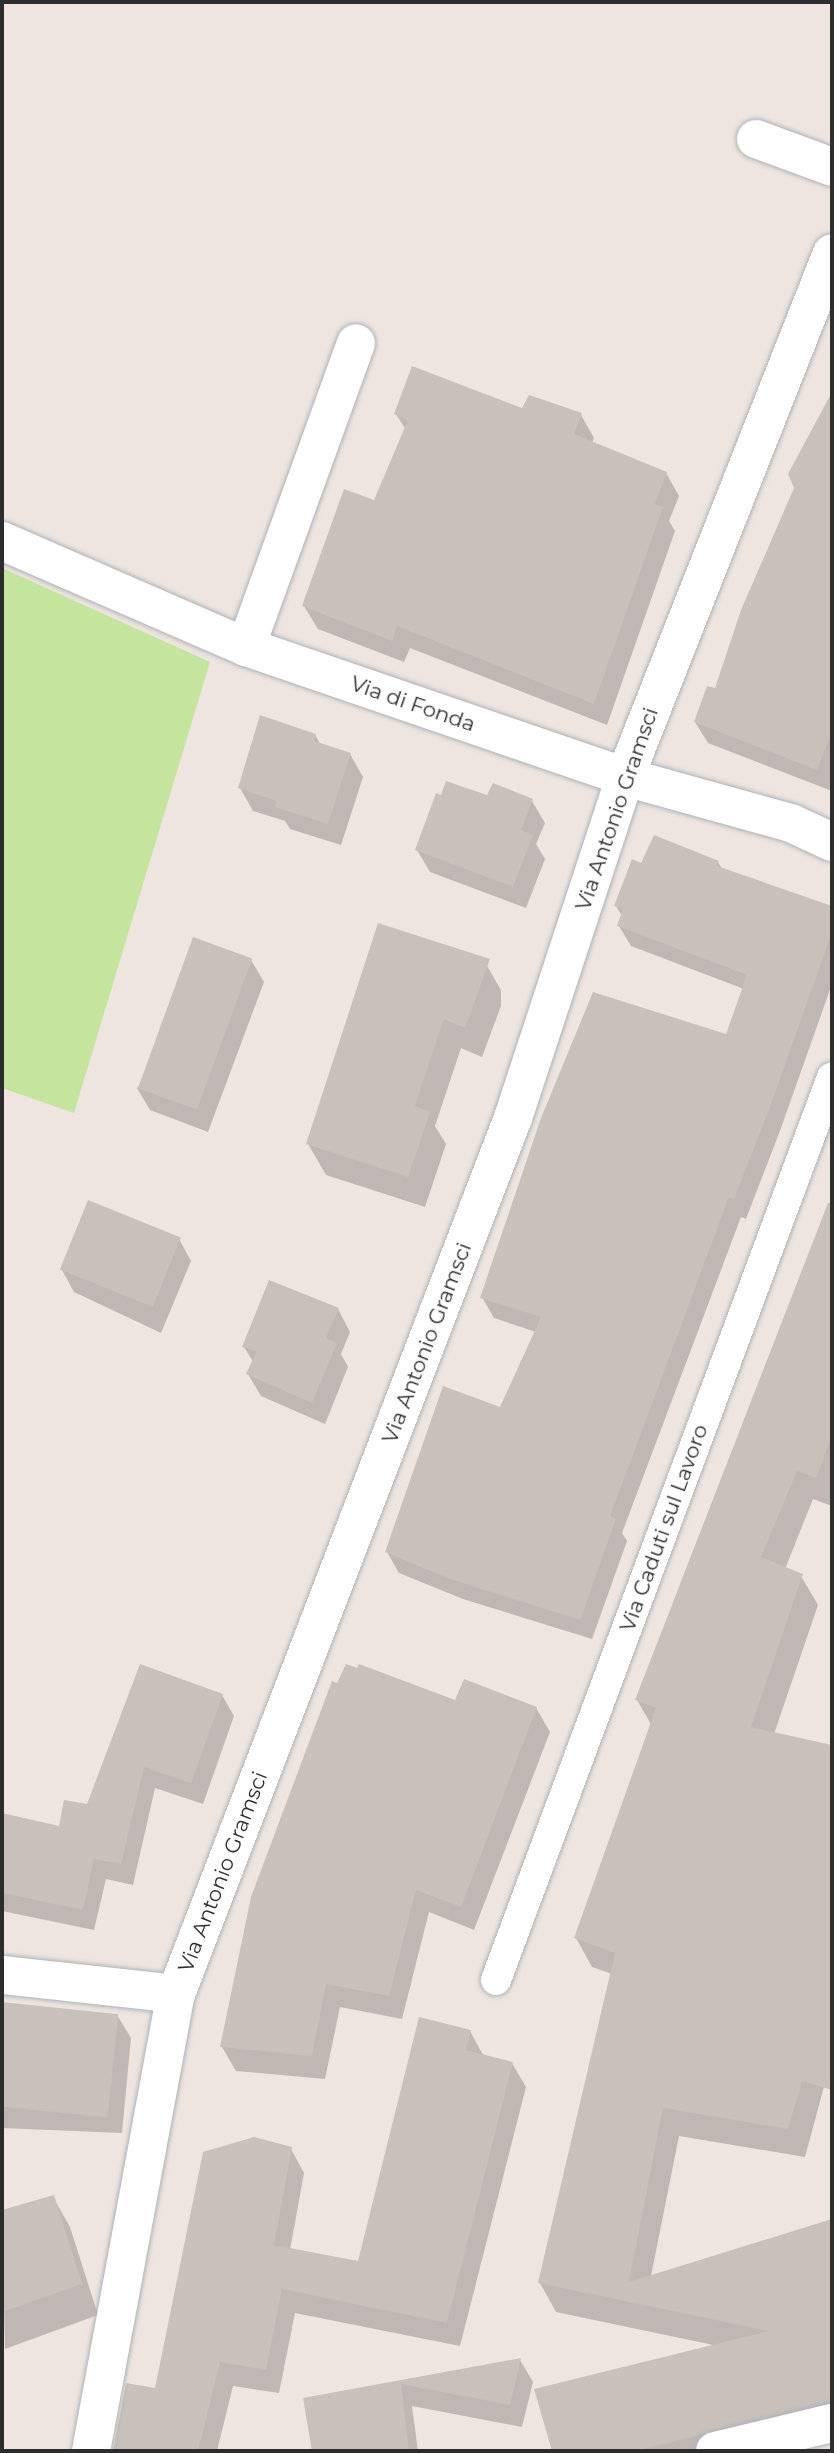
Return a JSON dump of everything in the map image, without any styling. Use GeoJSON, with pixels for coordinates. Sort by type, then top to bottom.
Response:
{"type":"FeatureCollection","features":[{"type":"Feature","properties":{"kind":"street"},"geometry":{"type":"LineString","coordinates":[[756,139],[832,167]]}},
{"type":"Feature","properties":{"kind":"street","name":"Via Antonio Gramsci"},"geometry":{"type":"LineString","coordinates":[[92,2451],[176,1994],[513,1118],[625,777],[832,253]]}},
{"type":"Feature","properties":{"kind":"street"},"geometry":{"type":"LineString","coordinates":[[246,647],[356,343]]}},
{"type":"Feature","properties":{"kind":"street","name":"Via di Fonda"},"geometry":{"type":"LineString","coordinates":[[2,541],[246,647],[625,777],[791,823],[832,842]]}},
{"type":"Feature","properties":{"kind":"street"},"geometry":{"type":"LineString","coordinates":[[2,1975],[176,1994]]}},
{"type":"Feature","properties":{"kind":"street"},"geometry":{"type":"LineString","coordinates":[[715,2451],[832,2423]]}},
{"type":"Feature","properties":{"kind":"lane","name":"Via Caduti sul Lavoro"},"geometry":{"type":"LineString","coordinates":[[496,1980],[832,1077]]}},
{"type":"Feature","properties":{"kind":"green space"},"geometry":{"type":"Polygon","coordinates":[[[2,568],[210,662],[74,1113],[2,1088],[2,568]]]}},
{"type":"Feature","properties":{"kind":"building"},"geometry":{"type":"Polygon","coordinates":[[[412,366],[522,408],[529,395],[582,413],[574,434],[667,472],[655,504],[663,507],[594,704],[397,626],[392,641],[302,606],[344,489],[374,500],[408,420],[394,414],[412,366]]]}},
{"type":"Feature","properties":{"kind":"building"},"geometry":{"type":"Polygon","coordinates":[[[832,392],[832,732],[817,770],[694,722],[707,686],[715,688],[741,610],[794,488],[788,474],[832,392]]]}},
{"type":"Feature","properties":{"kind":"building"},"geometry":{"type":"Polygon","coordinates":[[[260,715],[316,734],[314,741],[351,753],[328,824],[275,807],[276,801],[238,788],[260,715]]]}},
{"type":"Feature","properties":{"kind":"building"},"geometry":{"type":"Polygon","coordinates":[[[446,781],[487,795],[493,783],[533,799],[521,830],[533,835],[513,887],[415,850],[436,793],[441,795],[446,781]]]}},
{"type":"Feature","properties":{"kind":"building"},"geometry":{"type":"Polygon","coordinates":[[[654,835],[719,861],[717,866],[832,906],[832,932],[770,1107],[734,1199],[729,1197],[610,1516],[616,1519],[580,1620],[450,1579],[385,1552],[443,1386],[500,1407],[541,1317],[480,1298],[541,1118],[593,992],[726,1034],[747,975],[617,926],[623,909],[614,906],[632,859],[641,863],[654,835]]]}},
{"type":"Feature","properties":{"kind":"building"},"geometry":{"type":"Polygon","coordinates":[[[378,923],[490,959],[465,1028],[444,1019],[415,1106],[430,1112],[408,1177],[306,1144],[378,923]]]}},
{"type":"Feature","properties":{"kind":"building"},"geometry":{"type":"Polygon","coordinates":[[[193,937],[252,959],[197,1110],[138,1088],[193,937]]]}},
{"type":"Feature","properties":{"kind":"building"},"geometry":{"type":"Polygon","coordinates":[[[88,1200],[181,1237],[153,1307],[60,1270],[88,1200]]]}},
{"type":"Feature","properties":{"kind":"building"},"geometry":{"type":"Polygon","coordinates":[[[828,1203],[832,1203],[832,1435],[816,1478],[797,1471],[761,1557],[803,1574],[751,1727],[832,1745],[832,2090],[802,2081],[788,2129],[663,2108],[629,2282],[832,2219],[832,2402],[636,2451],[552,2451],[534,2389],[769,2331],[538,2283],[615,1953],[574,1938],[656,1708],[635,1700],[828,1203]]]}},
{"type":"Feature","properties":{"kind":"building"},"geometry":{"type":"Polygon","coordinates":[[[269,1280],[339,1308],[326,1338],[337,1343],[312,1403],[246,1374],[257,1351],[242,1347],[269,1280]]]}},
{"type":"Feature","properties":{"kind":"building"},"geometry":{"type":"Polygon","coordinates":[[[140,1664],[223,1694],[191,1783],[144,1767],[121,1864],[94,1859],[83,1910],[2,1893],[2,1813],[59,1826],[64,1800],[87,1804],[140,1664]]]}},
{"type":"Feature","properties":{"kind":"building"},"geometry":{"type":"Polygon","coordinates":[[[346,1664],[357,1668],[359,1664],[455,1700],[464,1679],[537,1707],[461,1907],[416,1890],[389,1996],[326,1984],[312,2056],[220,2047],[251,1897],[332,1681],[337,1683],[346,1664]]]}},
{"type":"Feature","properties":{"kind":"building"},"geometry":{"type":"Polygon","coordinates":[[[2,2002],[118,2014],[107,2118],[2,2107],[2,2002]]]}},
{"type":"Feature","properties":{"kind":"building"},"geometry":{"type":"Polygon","coordinates":[[[419,2017],[471,2030],[466,2050],[513,2062],[447,2323],[282,2289],[266,2370],[220,2362],[198,2451],[113,2451],[126,2383],[155,2388],[203,2152],[254,2137],[292,2147],[274,2245],[358,2261],[419,2017]]]}},
{"type":"Feature","properties":{"kind":"building"},"geometry":{"type":"Polygon","coordinates":[[[54,2195],[82,2284],[2,2312],[2,2210],[54,2195]]]}},
{"type":"Feature","properties":{"kind":"building"},"geometry":{"type":"Polygon","coordinates":[[[521,2358],[510,2405],[401,2384],[409,2451],[312,2451],[303,2398],[521,2358]]]}}]}
